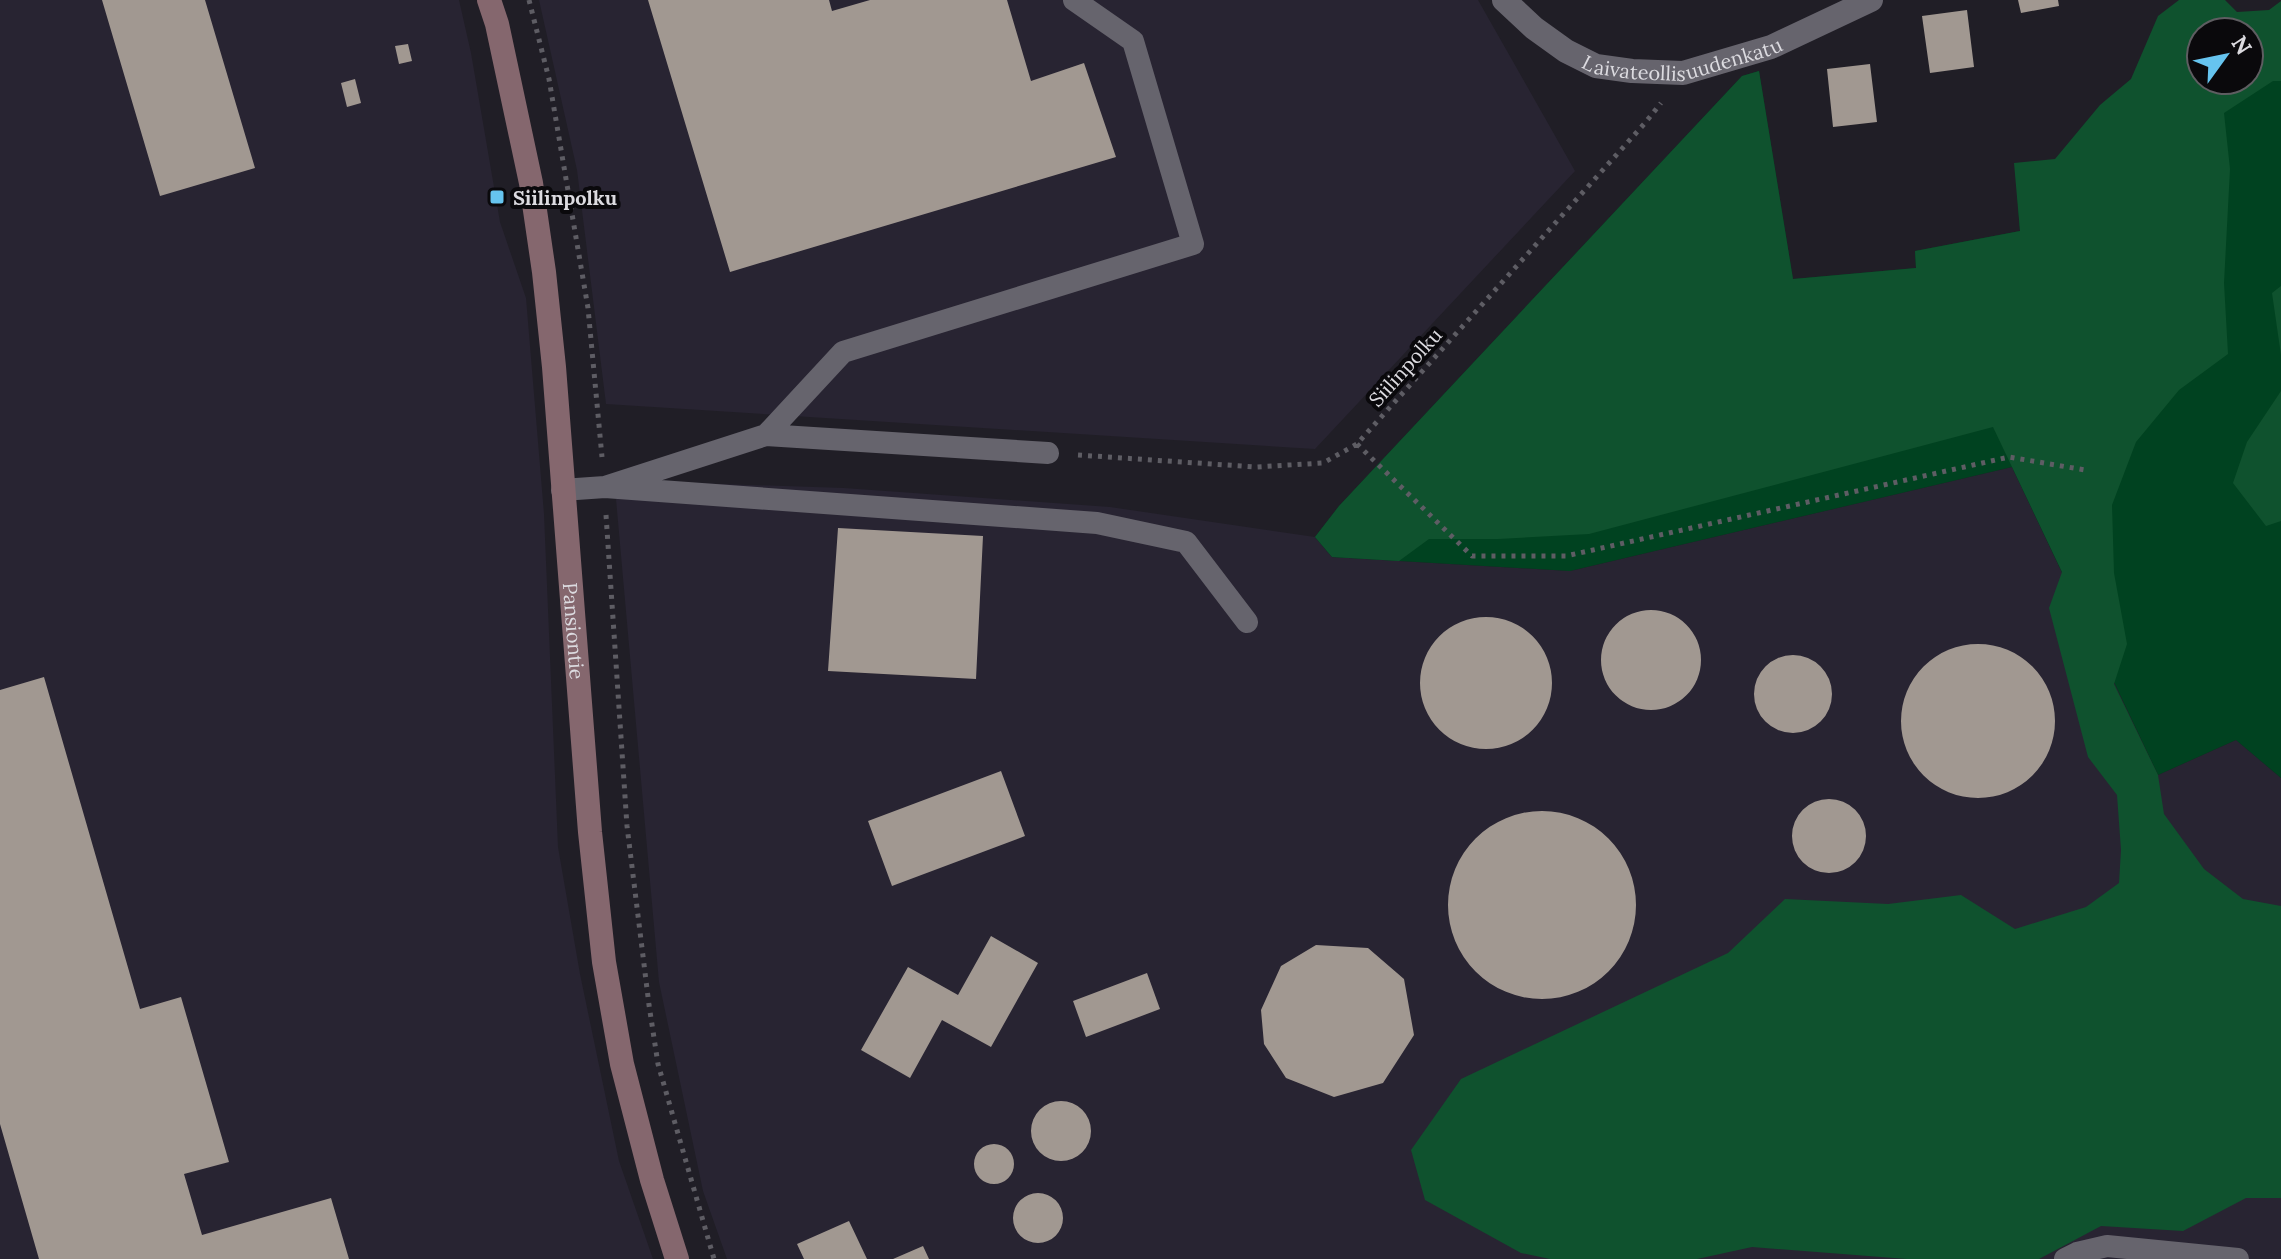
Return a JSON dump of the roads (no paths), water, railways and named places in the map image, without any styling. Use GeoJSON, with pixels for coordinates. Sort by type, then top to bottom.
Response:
{"type":"FeatureCollection","features":[{"type":"Feature","properties":{"kind":"street","name":"Pansiontie"},"geometry":{"type":"LineString","coordinates":[[489,0],[497,24],[531,183],[554,367],[604,962],[622,1064],[652,1180],[677,1259]]}},
{"type":"Feature","properties":{"kind":"street","name":"Laivateollisuudenkatu"},"geometry":{"type":"LineString","coordinates":[[1504,0],[1534,28],[1566,51],[1596,66],[1683,73],[1771,47],[1871,0]]}},
{"type":"Feature","properties":{"kind":"lane"},"geometry":{"type":"LineString","coordinates":[[766,435],[843,352],[1193,244],[1133,41],[1074,0]]}},
{"type":"Feature","properties":{"kind":"lane"},"geometry":{"type":"LineString","coordinates":[[605,487],[766,435],[1048,453]]}},
{"type":"Feature","properties":{"kind":"lane"},"geometry":{"type":"LineString","coordinates":[[562,490],[605,487],[1097,523],[1186,542],[1247,622]]}},
{"type":"Feature","properties":{"kind":"lane"},"geometry":{"type":"LineString","coordinates":[[2065,1259],[2107,1246],[2238,1259]]}},
{"type":"Feature","properties":{"kind":"place","name":"Siilinpolku"},"geometry":{"type":"Point","coordinates":[497,197]}}]}
